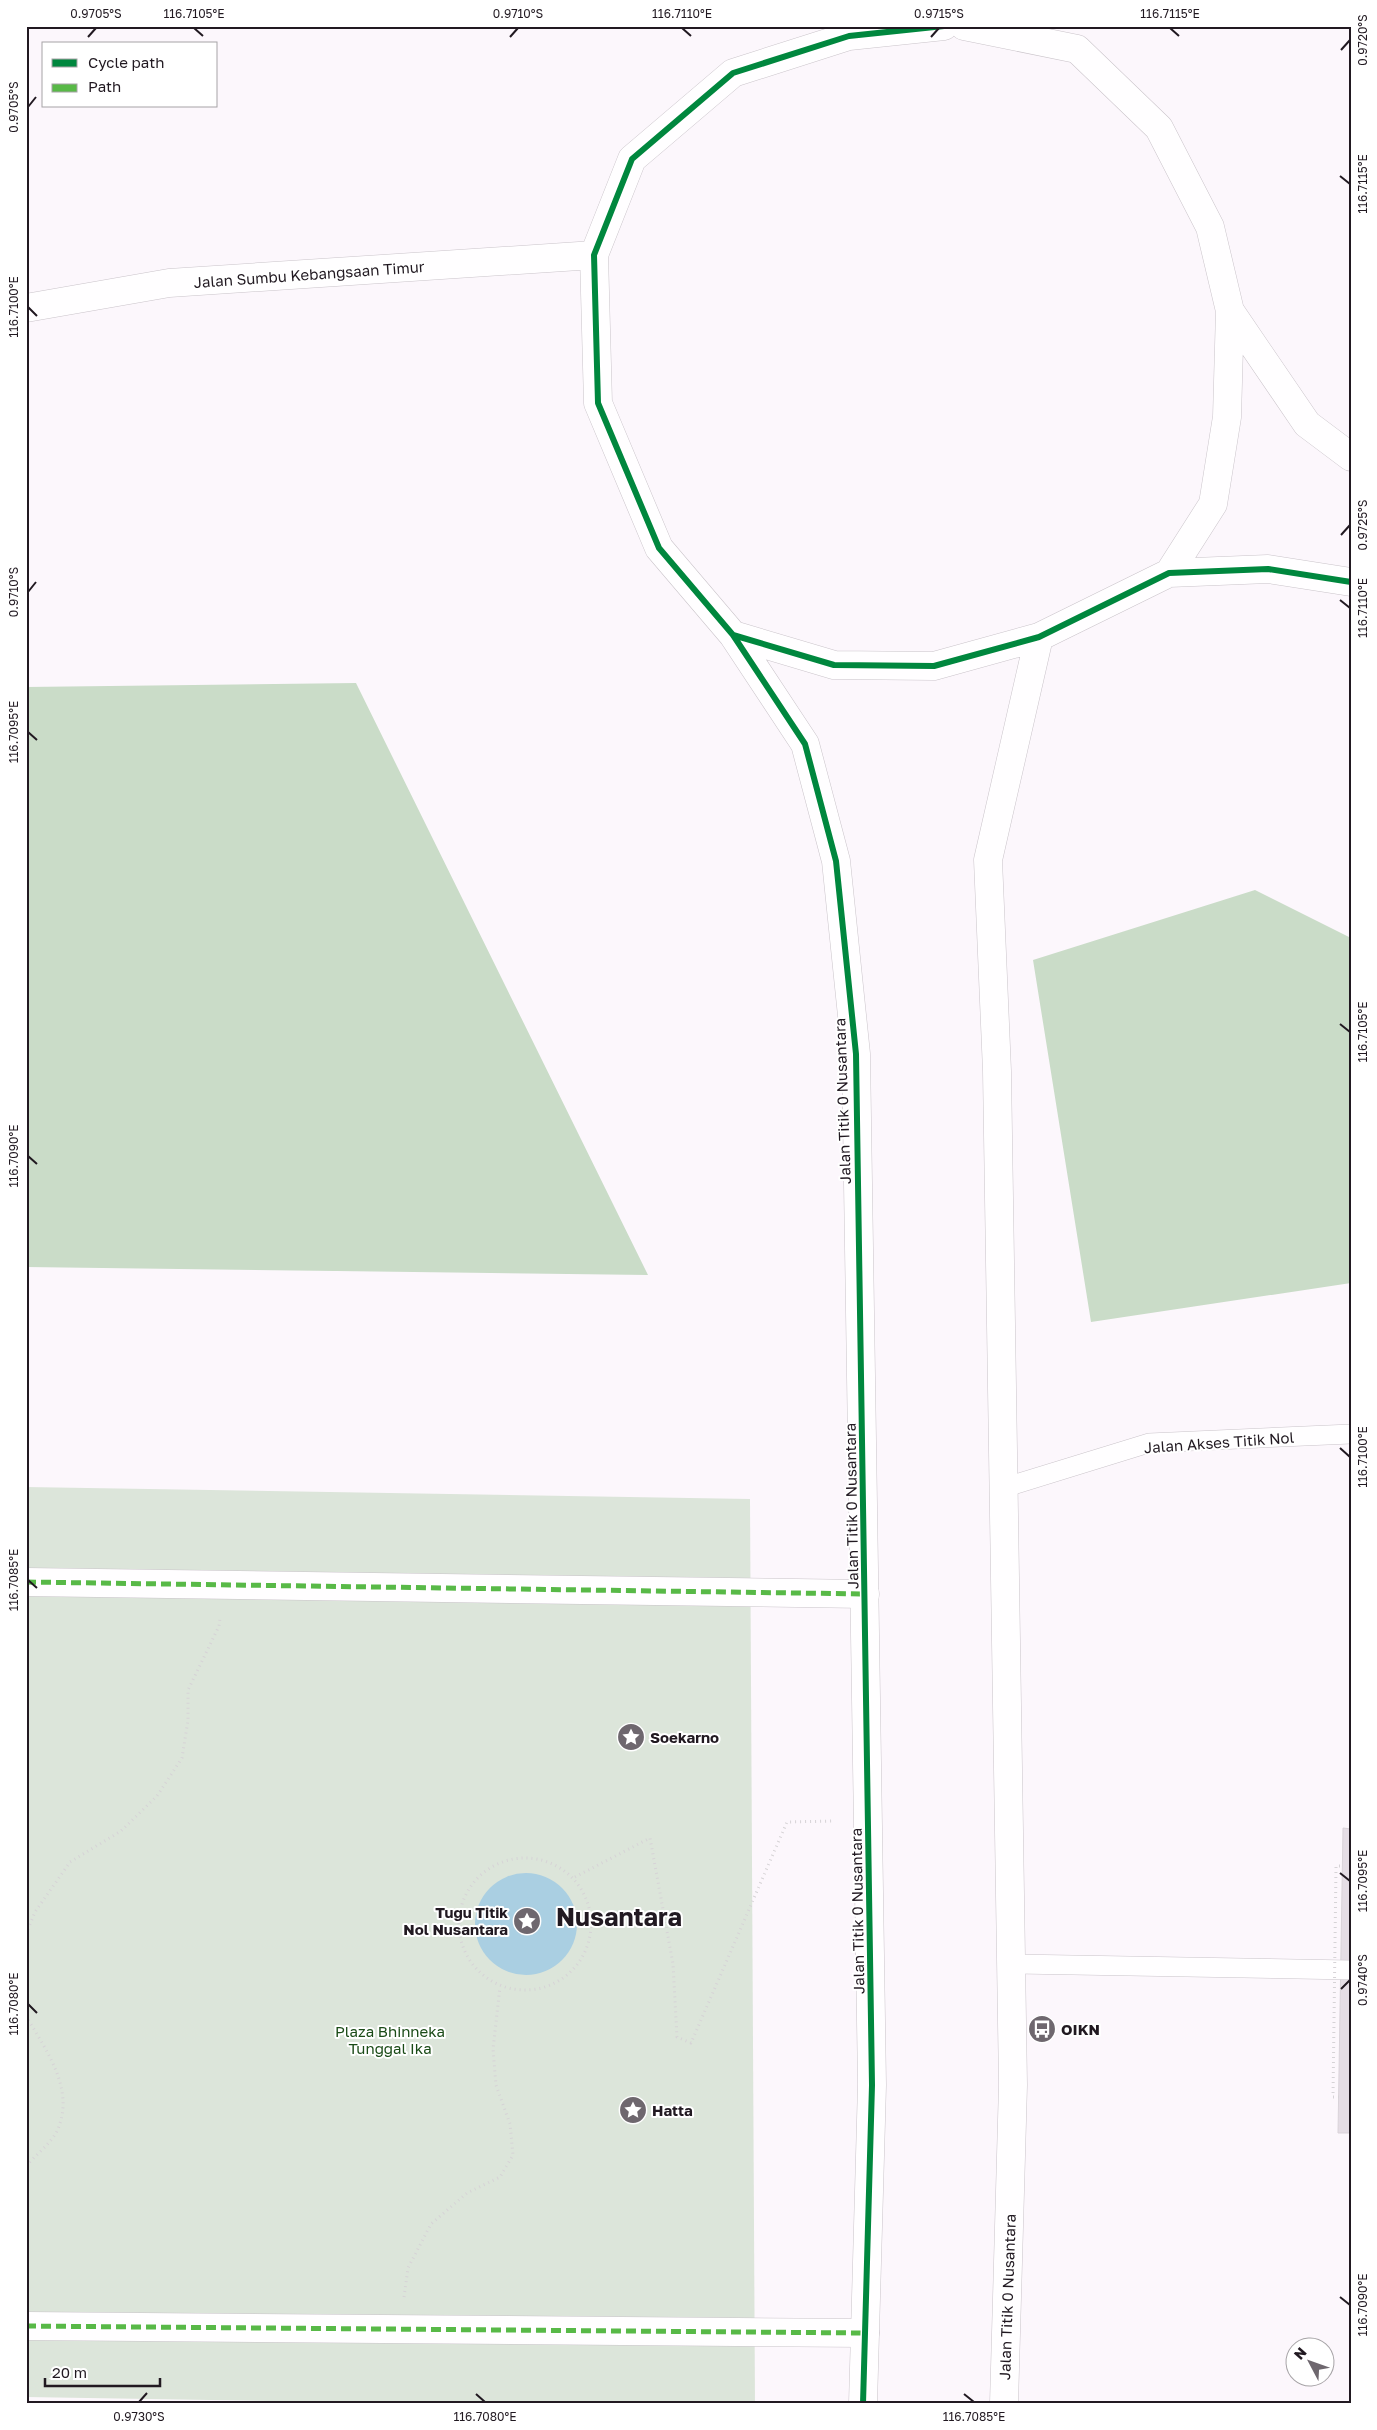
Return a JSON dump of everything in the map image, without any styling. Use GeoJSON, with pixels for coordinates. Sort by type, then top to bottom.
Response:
{"type":"FeatureCollection","features":[{"type":"Feature","properties":{"kind":"street"},"geometry":{"type":"LineString","coordinates":[[944,26],[849,36],[733,73],[632,160],[594,255],[598,403],[659,548],[733,634],[834,665],[934,666],[1039,636],[1169,573],[1268,569],[1351,582]]}},
{"type":"Feature","properties":{"kind":"street"},"geometry":{"type":"LineString","coordinates":[[964,26],[1071,38],[1159,128],[1210,227],[1230,311],[1227,417],[1213,504],[1169,573]]}},
{"type":"Feature","properties":{"kind":"street","name":"Jalan Sumbu Kebangsaan Timur"},"geometry":{"type":"LineString","coordinates":[[26,308],[169,283],[594,255]]}},
{"type":"Feature","properties":{"kind":"street"},"geometry":{"type":"LineString","coordinates":[[1230,311],[1307,424],[1351,457]]}},
{"type":"Feature","properties":{"kind":"street","name":"Jalan Titik 0 Nusantara"},"geometry":{"type":"LineString","coordinates":[[733,634],[805,744],[836,861],[856,1054],[872,2085],[863,2404]]}},
{"type":"Feature","properties":{"kind":"street","name":"Jalan Titik 0 Nusantara"},"geometry":{"type":"LineString","coordinates":[[1004,2404],[1013,2085],[997,1071],[988,860],[1039,636]]}},
{"type":"Feature","properties":{"kind":"street"},"geometry":{"type":"LineString","coordinates":[[26,1582],[865,1594]]}},
{"type":"Feature","properties":{"kind":"street"},"geometry":{"type":"LineString","coordinates":[[26,2326],[865,2333]]}},
{"type":"Feature","properties":{"kind":"lane","name":"Jalan Akses Titik Nol"},"geometry":{"type":"LineString","coordinates":[[1003,1488],[1149,1444],[1351,1434]]}},
{"type":"Feature","properties":{"kind":"lane"},"geometry":{"type":"LineString","coordinates":[[1011,1964],[1343,1970]]}},
{"type":"Feature","properties":{"kind":"path"},"geometry":{"type":"LineString","coordinates":[[26,1934],[35,1912],[70,1862],[121,1830],[157,1796],[182,1758],[188,1720],[188,1690],[219,1626],[222,1585]]}},
{"type":"Feature","properties":{"kind":"path"},"geometry":{"type":"LineString","coordinates":[[574,1878],[650,1838],[672,1964],[678,2037],[691,2043],[787,1822],[868,1821]]}},
{"type":"Feature","properties":{"kind":"path"},"geometry":{"type":"LineString","coordinates":[[512,1858],[546,1859],[574,1878],[592,1909],[589,1945],[569,1975],[536,1991],[500,1987],[473,1966],[459,1936],[462,1902],[481,1874],[512,1858]]}},
{"type":"Feature","properties":{"kind":"path"},"geometry":{"type":"LineString","coordinates":[[1339,2097],[1333,2097],[1343,1970],[1336,1866],[1342,1866]]}},
{"type":"Feature","properties":{"kind":"path"},"geometry":{"type":"LineString","coordinates":[[400,2329],[408,2268],[431,2224],[467,2193],[500,2177],[512,2155],[510,2124],[496,2085],[493,2049],[500,1987]]}},
{"type":"Feature","properties":{"kind":"path"},"geometry":{"type":"LineString","coordinates":[[26,2016],[58,2070],[64,2103],[57,2132],[26,2166]]}},
{"type":"Feature","properties":{"kind":"green space"},"geometry":{"type":"Polygon","coordinates":[[[356,683],[648,1275],[26,1267],[26,687],[356,683]]]}},
{"type":"Feature","properties":{"kind":"green space"},"geometry":{"type":"Polygon","coordinates":[[[1255,890],[1351,938],[1351,1283],[1091,1322],[1033,960],[1255,890]]]}},
{"type":"Feature","properties":{"kind":"green space","name":"Plaza Bhinneka Tunggal Ika"},"geometry":{"type":"Polygon","coordinates":[[[26,1487],[750,1499],[755,2404],[457,2404],[26,2397],[26,1487]]]}},
{"type":"Feature","properties":{"kind":"water"},"geometry":{"type":"Polygon","coordinates":[[[526,1873],[545,1877],[562,1888],[573,1905],[577,1924],[573,1943],[562,1960],[545,1971],[526,1975],[507,1971],[490,1960],[479,1943],[475,1924],[479,1905],[490,1888],[507,1877],[526,1873]]]}},
{"type":"Feature","properties":{"kind":"building"},"geometry":{"type":"Polygon","coordinates":[[[1343,1828],[1351,1829],[1351,2133],[1338,2133],[1343,1828]]]}},
{"type":"Feature","properties":{"kind":"marked path"},"geometry":{"type":"LineString","coordinates":[[26,1582],[865,1594]]}},
{"type":"Feature","properties":{"kind":"marked path"},"geometry":{"type":"LineString","coordinates":[[26,2326],[865,2333]]}},
{"type":"Feature","properties":{"kind":"cycle path"},"geometry":{"type":"LineString","coordinates":[[944,26],[849,36],[733,73],[632,159],[594,255],[598,403],[659,548],[733,635],[834,665],[934,666],[1039,637],[1169,573],[1268,569],[1351,582]]}},
{"type":"Feature","properties":{"kind":"cycle path"},"geometry":{"type":"LineString","coordinates":[[733,635],[805,744],[836,861],[856,1054],[872,2085],[863,2404]]}},
{"type":"Feature","properties":{"kind":"place","name":"Soekarno"},"geometry":{"type":"Point","coordinates":[631,1737]}},
{"type":"Feature","properties":{"kind":"place","name":"Tugu Titik Nol Nusantara"},"geometry":{"type":"Point","coordinates":[527,1921]}},
{"type":"Feature","properties":{"kind":"place","name":"OIKN"},"geometry":{"type":"Point","coordinates":[1042,2029]}},
{"type":"Feature","properties":{"kind":"place","name":"Hatta"},"geometry":{"type":"Point","coordinates":[633,2110]}},
{"type":"Feature","properties":{"kind":"district","name":"Nusantara"},"geometry":{"type":"Point","coordinates":[619,1916]}}]}
